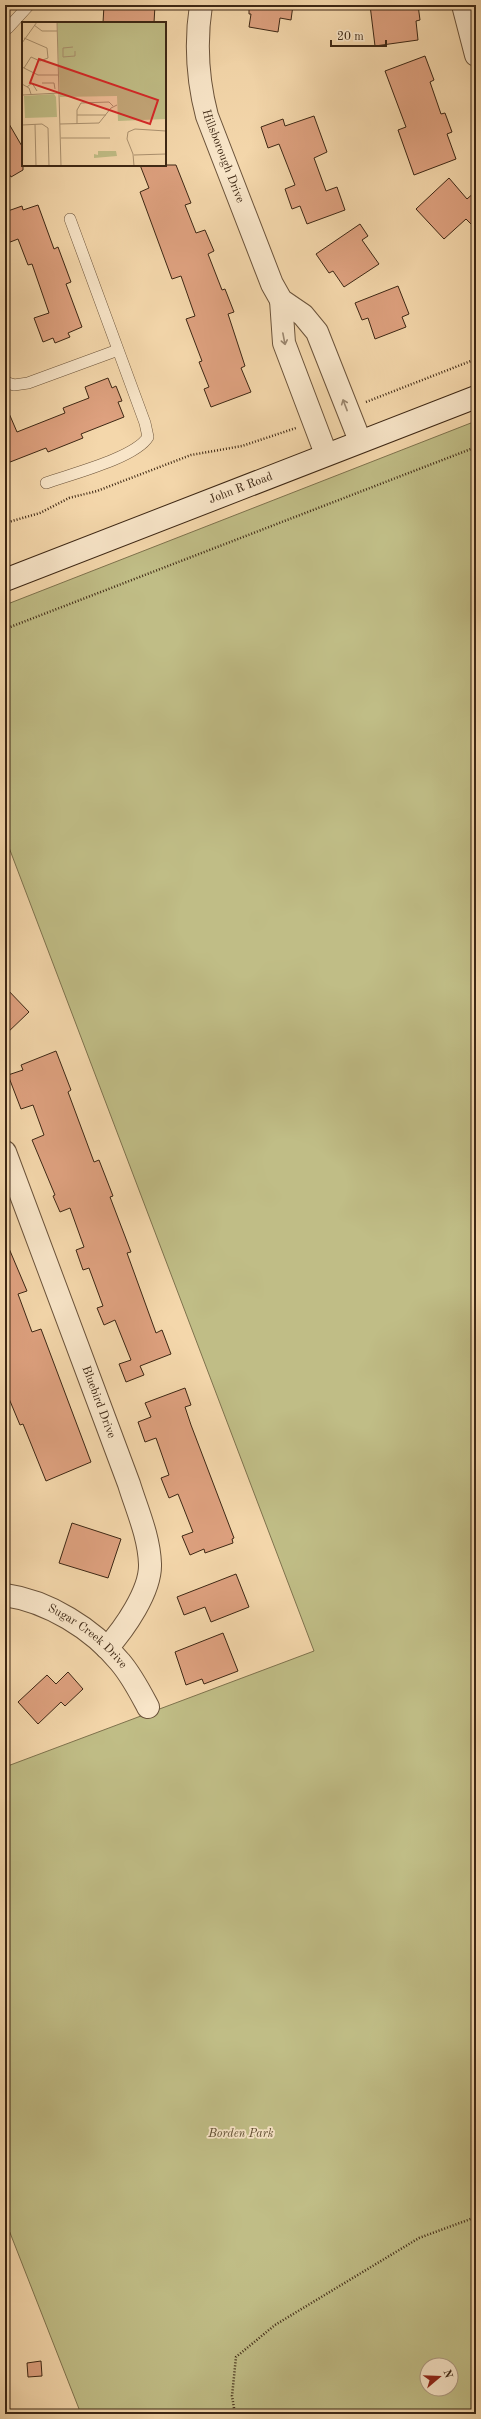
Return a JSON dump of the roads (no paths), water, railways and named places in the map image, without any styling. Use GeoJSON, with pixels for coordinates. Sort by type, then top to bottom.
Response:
{"type":"FeatureCollection","features":[{"type":"Feature","properties":{"kind":"street","name":"Hillsborough Drive"},"geometry":{"type":"LineString","coordinates":[[201,5],[197,39],[197,65],[200,90],[207,116],[272,284],[280,300],[284,343],[326,454]]}},
{"type":"Feature","properties":{"kind":"street"},"geometry":{"type":"LineString","coordinates":[[463,5],[476,55]]}},
{"type":"Feature","properties":{"kind":"street"},"geometry":{"type":"LineString","coordinates":[[280,300],[303,315],[317,332],[360,441]]}},
{"type":"Feature","properties":{"kind":"street","name":"John R Road"},"geometry":{"type":"LineString","coordinates":[[5,580],[476,397]]}},
{"type":"Feature","properties":{"kind":"street","name":"Bluebird Drive"},"geometry":{"type":"LineString","coordinates":[[5,1152],[129,1484],[147,1538],[150,1566],[144,1589],[124,1628],[107,1648]]}},
{"type":"Feature","properties":{"kind":"street","name":"Sugar Creek Drive"},"geometry":{"type":"LineString","coordinates":[[5,1595],[34,1602],[51,1610],[75,1624],[107,1648],[132,1679],[148,1707]]}},
{"type":"Feature","properties":{"kind":"lane"},"geometry":{"type":"LineString","coordinates":[[6,29],[29,5]]}},
{"type":"Feature","properties":{"kind":"lane"},"geometry":{"type":"LineString","coordinates":[[46,483],[119,457],[143,444],[148,436],[70,219]]}},
{"type":"Feature","properties":{"kind":"lane"},"geometry":{"type":"LineString","coordinates":[[5,382],[14,385],[28,383],[118,350]]}},
{"type":"Feature","properties":{"kind":"park label","name":"Borden Park"},"geometry":{"type":"Point","coordinates":[241,2134]}}]}
